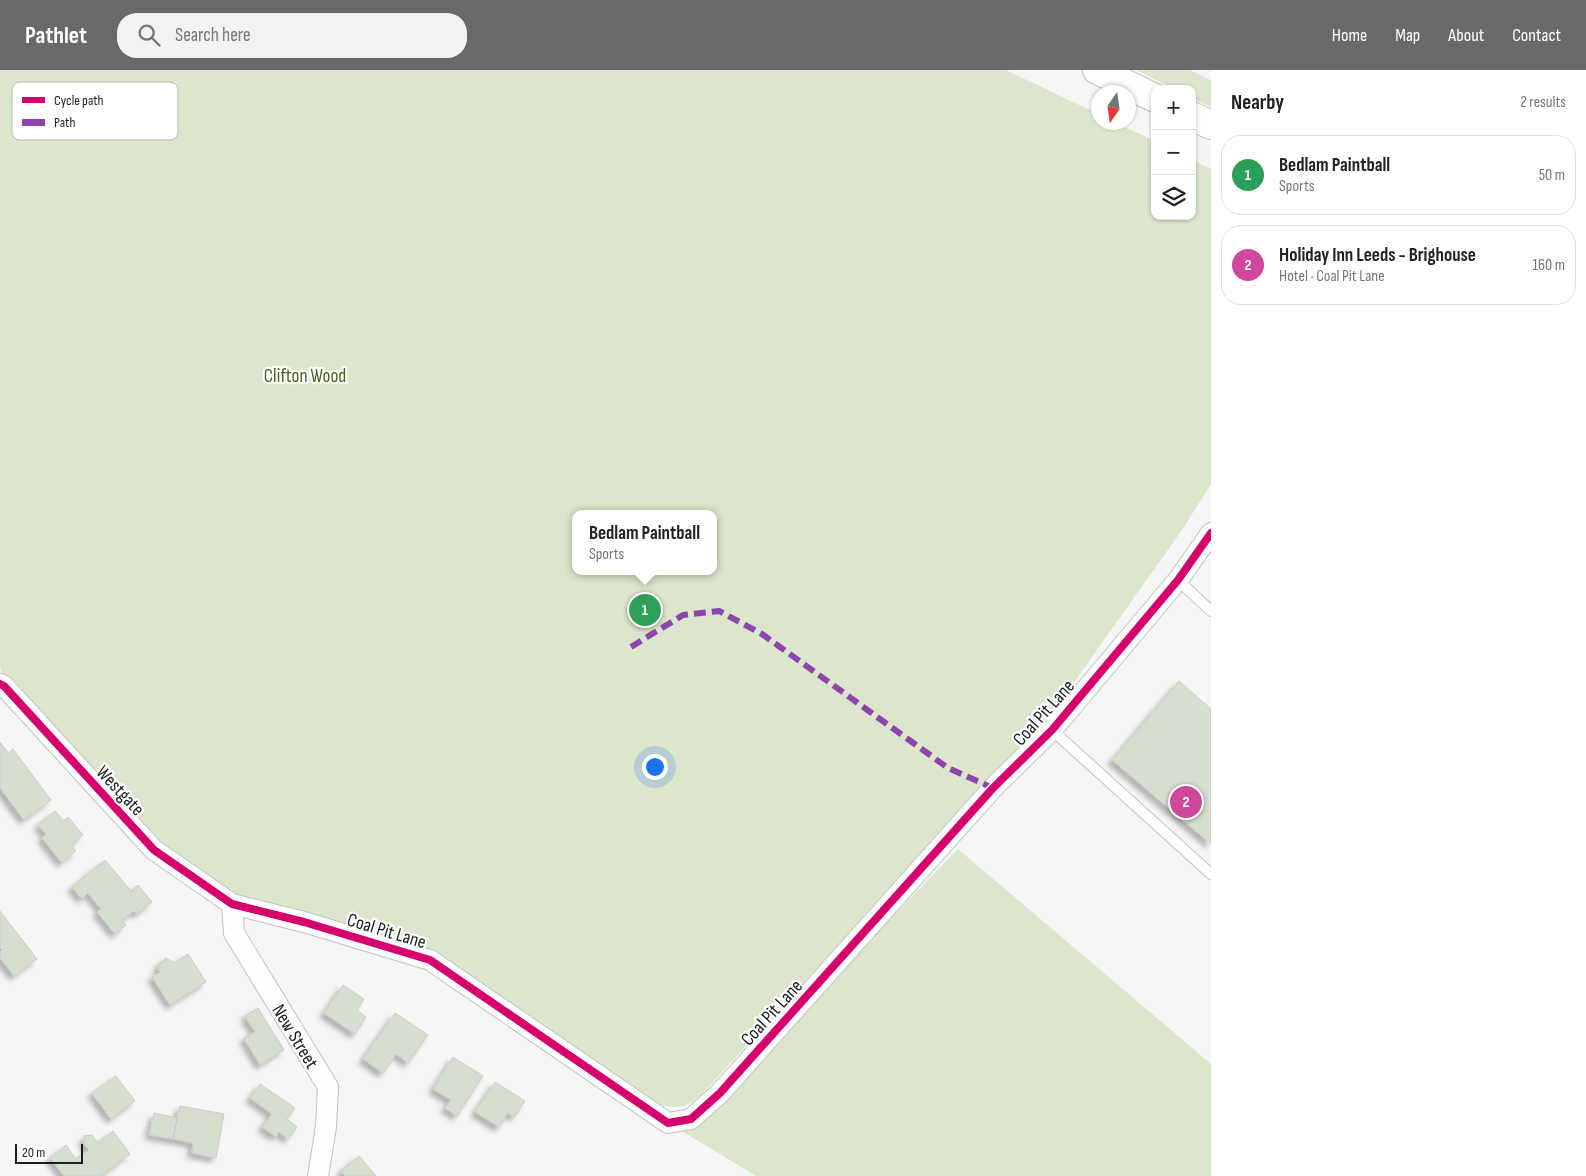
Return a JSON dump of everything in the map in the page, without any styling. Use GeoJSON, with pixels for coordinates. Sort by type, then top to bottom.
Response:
{"type":"FeatureCollection","features":[{"type":"Feature","properties":{"kind":"main road"},"geometry":{"type":"LineString","coordinates":[[1097,70],[1151,96]]}},
{"type":"Feature","properties":{"kind":"main road"},"geometry":{"type":"LineString","coordinates":[[1196,118],[1211,126]]}},
{"type":"Feature","properties":{"kind":"street","name":"Coal Pit Lane"},"geometry":{"type":"LineString","coordinates":[[232,904],[304,922],[430,960],[668,1123],[692,1119],[720,1093],[993,788],[1052,730],[1178,580],[1211,533]]}},
{"type":"Feature","properties":{"kind":"street","name":"Westgate"},"geometry":{"type":"LineString","coordinates":[[0,684],[11,693],[154,850],[232,904]]}},
{"type":"Feature","properties":{"kind":"street","name":"New Street"},"geometry":{"type":"LineString","coordinates":[[232,904],[234,933],[328,1088],[326,1127],[318,1176]]}},
{"type":"Feature","properties":{"kind":"lane"},"geometry":{"type":"LineString","coordinates":[[1178,580],[1211,611]]}},
{"type":"Feature","properties":{"kind":"lane"},"geometry":{"type":"LineString","coordinates":[[1052,730],[1211,874]]}},
{"type":"Feature","properties":{"kind":"green space","name":"Clifton Wood"},"geometry":{"type":"Polygon","coordinates":[[[0,70],[1006,70],[1091,111],[1091,130],[1131,130],[1151,139],[1151,220],[1196,220],[1196,162],[1211,169],[1211,484],[1182,530],[1060,702],[702,1094],[688,1105],[674,1107],[661,1105],[564,1052],[434,961],[232,904],[154,850],[4,686],[0,665],[0,70]]]}},
{"type":"Feature","properties":{"kind":"green space"},"geometry":{"type":"Polygon","coordinates":[[[1136,70],[1190,70],[1211,80],[1211,107],[1196,100],[1196,85],[1166,85],[1136,70]]]}},
{"type":"Feature","properties":{"kind":"green space"},"geometry":{"type":"Polygon","coordinates":[[[958,849],[1211,1064],[1211,1176],[756,1176],[670,1124],[720,1093],[958,849]]]}},
{"type":"Feature","properties":{"kind":"building"},"geometry":{"type":"Polygon","coordinates":[[[1179,681],[1211,709],[1211,844],[1112,760],[1179,681]]]}},
{"type":"Feature","properties":{"kind":"building"},"geometry":{"type":"Polygon","coordinates":[[[0,742],[8,753],[13,749],[51,800],[24,820],[0,788],[0,742]]]}},
{"type":"Feature","properties":{"kind":"building"},"geometry":{"type":"Polygon","coordinates":[[[55,811],[64,821],[68,817],[83,835],[71,845],[76,851],[62,863],[42,838],[46,834],[38,825],[55,811]]]}},
{"type":"Feature","properties":{"kind":"building"},"geometry":{"type":"Polygon","coordinates":[[[105,860],[131,891],[138,885],[152,902],[137,914],[134,911],[122,920],[126,925],[115,934],[97,912],[101,909],[88,893],[82,899],[72,887],[105,860]]]}},
{"type":"Feature","properties":{"kind":"building"},"geometry":{"type":"Polygon","coordinates":[[[0,911],[37,959],[14,976],[0,958],[2,950],[0,948],[0,911]]]}},
{"type":"Feature","properties":{"kind":"building"},"geometry":{"type":"Polygon","coordinates":[[[188,954],[206,982],[170,1005],[152,977],[160,972],[158,970],[159,964],[166,958],[174,963],[188,954]]]}},
{"type":"Feature","properties":{"kind":"building"},"geometry":{"type":"Polygon","coordinates":[[[343,985],[364,999],[357,1010],[366,1017],[355,1034],[324,1013],[343,985]]]}},
{"type":"Feature","properties":{"kind":"building"},"geometry":{"type":"Polygon","coordinates":[[[258,1008],[284,1050],[260,1065],[244,1038],[255,1032],[245,1016],[258,1008]]]}},
{"type":"Feature","properties":{"kind":"building"},"geometry":{"type":"Polygon","coordinates":[[[395,1013],[428,1035],[408,1063],[396,1054],[383,1073],[363,1059],[395,1013]]]}},
{"type":"Feature","properties":{"kind":"building"},"geometry":{"type":"Polygon","coordinates":[[[453,1057],[483,1076],[457,1116],[445,1108],[451,1100],[433,1089],[453,1057]]]}},
{"type":"Feature","properties":{"kind":"building"},"geometry":{"type":"Polygon","coordinates":[[[116,1076],[135,1101],[111,1119],[92,1093],[116,1076]]]}},
{"type":"Feature","properties":{"kind":"building"},"geometry":{"type":"Polygon","coordinates":[[[495,1082],[525,1101],[514,1117],[508,1113],[499,1127],[475,1112],[495,1082]]]}},
{"type":"Feature","properties":{"kind":"building"},"geometry":{"type":"Polygon","coordinates":[[[260,1084],[295,1108],[287,1119],[297,1127],[288,1139],[279,1132],[276,1137],[262,1127],[272,1114],[250,1098],[260,1084]]]}},
{"type":"Feature","properties":{"kind":"building"},"geometry":{"type":"Polygon","coordinates":[[[180,1106],[224,1114],[216,1158],[192,1153],[193,1143],[173,1139],[180,1106]]]}},
{"type":"Feature","properties":{"kind":"building"},"geometry":{"type":"Polygon","coordinates":[[[154,1113],[177,1118],[173,1139],[149,1135],[154,1113]]]}},
{"type":"Feature","properties":{"kind":"building"},"geometry":{"type":"Polygon","coordinates":[[[113,1131],[130,1154],[100,1176],[64,1176],[50,1158],[66,1145],[76,1159],[89,1150],[84,1144],[84,1136],[92,1135],[98,1143],[113,1131]]]}},
{"type":"Feature","properties":{"kind":"building"},"geometry":{"type":"Polygon","coordinates":[[[359,1156],[376,1176],[345,1176],[341,1171],[359,1156]]]}},
{"type":"Feature","properties":{"kind":"marked path"},"geometry":{"type":"LineString","coordinates":[[631,647],[683,615],[719,611],[762,634],[948,768],[993,788]]}},
{"type":"Feature","properties":{"kind":"cycle path"},"geometry":{"type":"LineString","coordinates":[[0,684],[4,686],[154,850],[232,904],[304,922],[430,960],[668,1123],[691,1119],[720,1093],[993,788],[1052,730],[1178,580],[1211,533]]}},
{"type":"Feature","properties":{"kind":"place","name":"Bedlam Paintball"},"geometry":{"type":"Point","coordinates":[645,610]}},
{"type":"Feature","properties":{"kind":"place","name":"Holiday Inn Leeds - Brighouse"},"geometry":{"type":"Point","coordinates":[1186,802]}}]}
